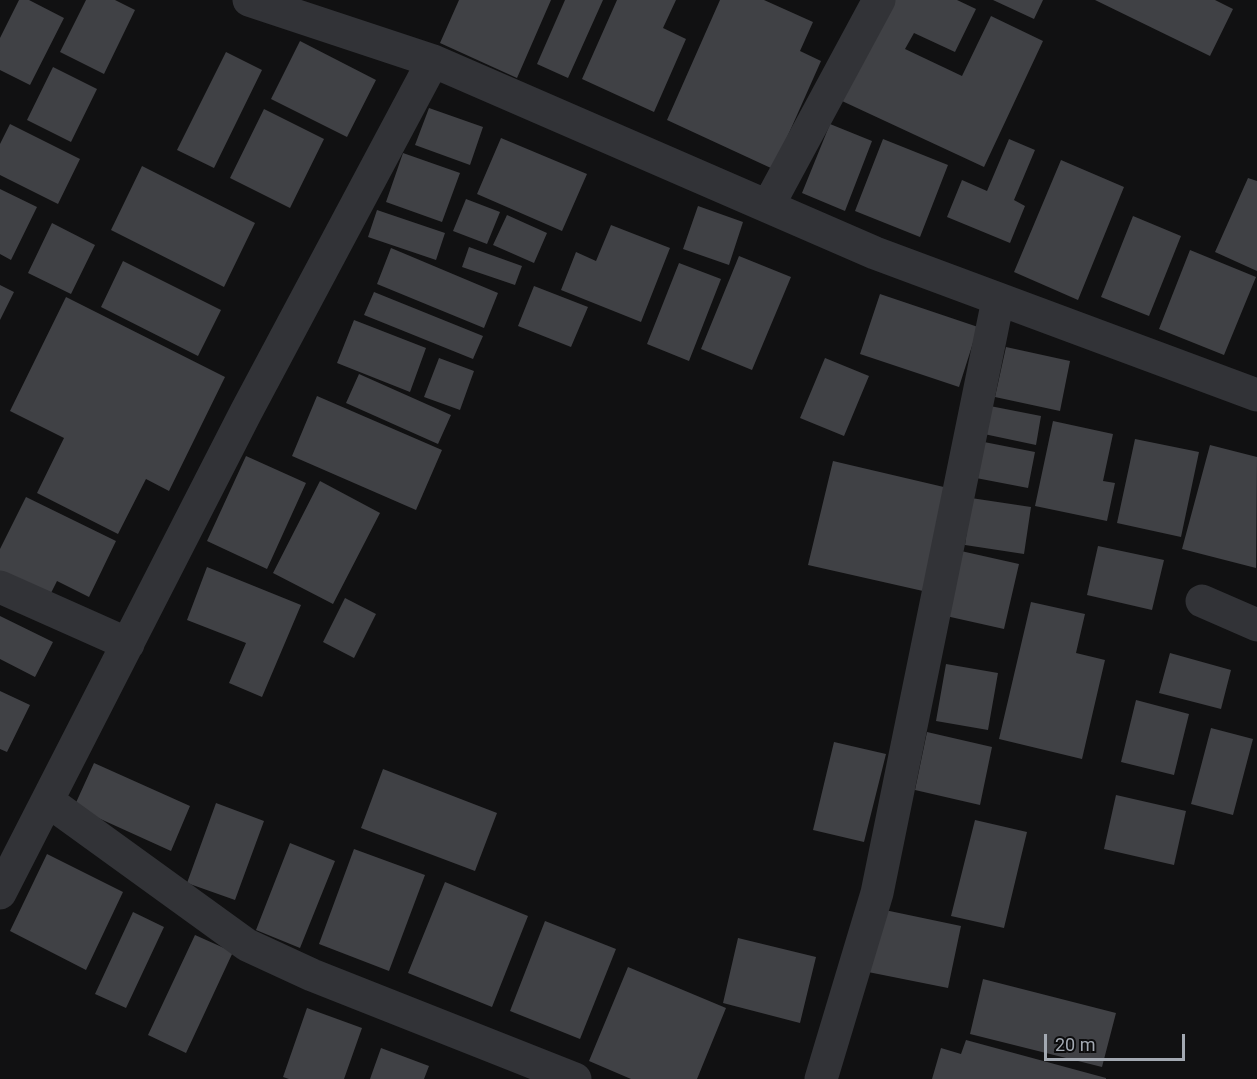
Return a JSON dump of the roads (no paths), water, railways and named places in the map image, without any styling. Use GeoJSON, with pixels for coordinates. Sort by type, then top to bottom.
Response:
{"type":"FeatureCollection","features":[{"type":"Feature","properties":{"kind":"street"},"geometry":{"type":"LineString","coordinates":[[249,0],[330,11],[433,61],[875,253],[1257,395]]}},
{"type":"Feature","properties":{"kind":"street"},"geometry":{"type":"LineString","coordinates":[[768,206],[879,0]]}},
{"type":"Feature","properties":{"kind":"street"},"geometry":{"type":"LineString","coordinates":[[0,893],[246,412],[433,61]]}},
{"type":"Feature","properties":{"kind":"street"},"geometry":{"type":"LineString","coordinates":[[821,1079],[877,893],[998,300]]}},
{"type":"Feature","properties":{"kind":"street"},"geometry":{"type":"LineString","coordinates":[[0,586],[128,644]]}},
{"type":"Feature","properties":{"kind":"street"},"geometry":{"type":"LineString","coordinates":[[1202,601],[1257,625]]}},
{"type":"Feature","properties":{"kind":"street"},"geometry":{"type":"LineString","coordinates":[[48,801],[247,945],[312,975],[575,1079]]}}]}
